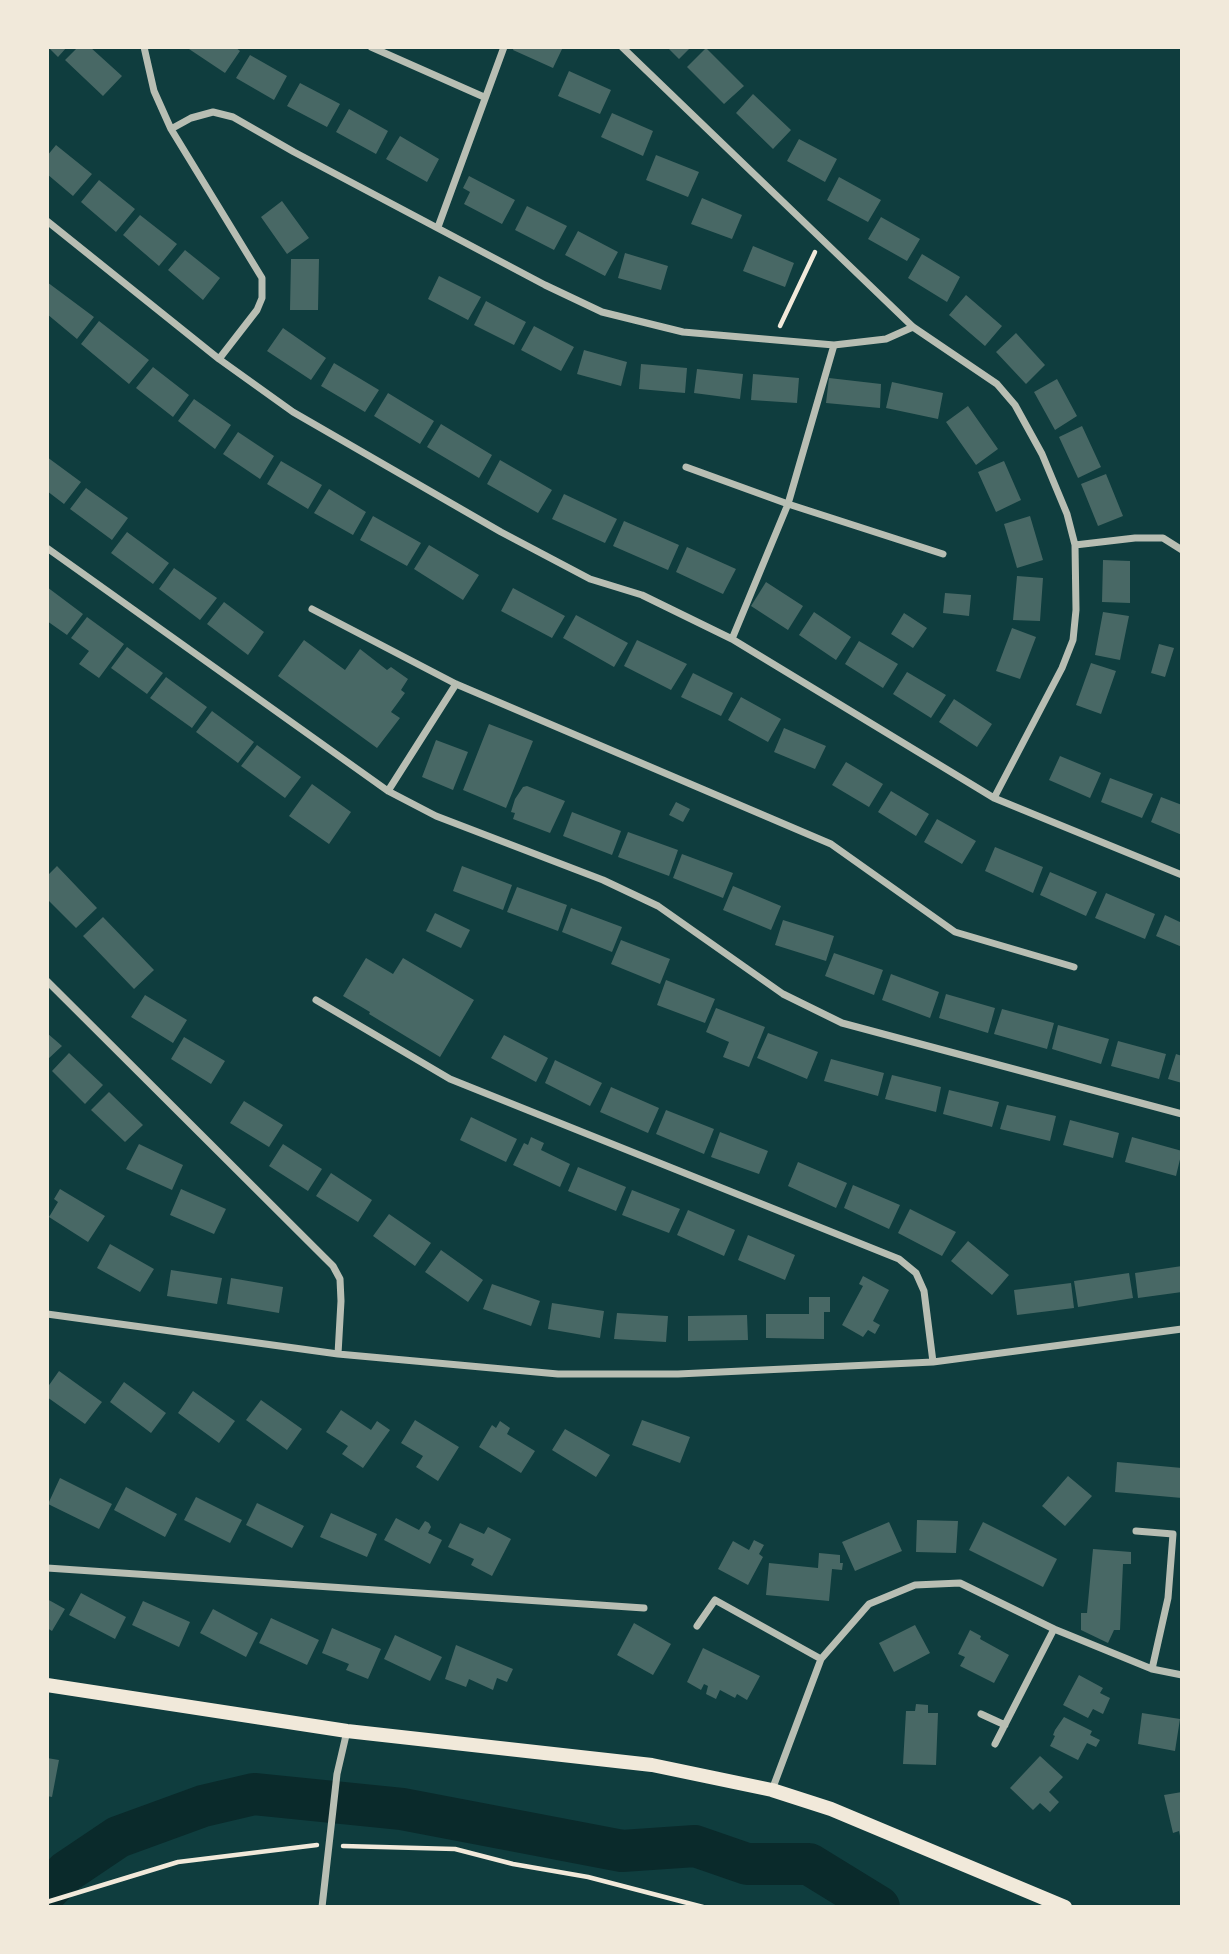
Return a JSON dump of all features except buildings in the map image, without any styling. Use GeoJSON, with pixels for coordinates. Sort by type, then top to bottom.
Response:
{"type":"FeatureCollection","features":[{"type":"Feature","properties":{"kind":"main road"},"geometry":{"type":"LineString","coordinates":[[47,1685],[347,1731],[652,1765],[772,1790],[831,1810],[1065,1907]]}},
{"type":"Feature","properties":{"kind":"street"},"geometry":{"type":"LineString","coordinates":[[145,47],[154,91],[171,129],[262,278],[262,298],[257,310],[219,359]]}},
{"type":"Feature","properties":{"kind":"street"},"geometry":{"type":"LineString","coordinates":[[371,47],[484,97]]}},
{"type":"Feature","properties":{"kind":"street"},"geometry":{"type":"LineString","coordinates":[[438,227],[504,47]]}},
{"type":"Feature","properties":{"kind":"street"},"geometry":{"type":"LineString","coordinates":[[622,47],[913,327],[997,384],[1015,405],[1042,454],[1068,513],[1075,545],[1076,610],[1073,640],[1062,668],[994,798]]}},
{"type":"Feature","properties":{"kind":"street"},"geometry":{"type":"LineString","coordinates":[[171,129],[191,118],[212,113],[233,117],[545,285],[602,312],[683,332],[834,345],[886,339],[913,327]]}},
{"type":"Feature","properties":{"kind":"street"},"geometry":{"type":"LineString","coordinates":[[47,221],[219,359],[293,412],[501,532],[590,579],[642,595],[732,639],[994,798],[1182,875]]}},
{"type":"Feature","properties":{"kind":"street"},"geometry":{"type":"LineString","coordinates":[[732,639],[788,504],[834,345]]}},
{"type":"Feature","properties":{"kind":"street"},"geometry":{"type":"LineString","coordinates":[[686,467],[788,504],[943,554]]}},
{"type":"Feature","properties":{"kind":"street"},"geometry":{"type":"LineString","coordinates":[[1075,545],[1135,538],[1163,538],[1182,550]]}},
{"type":"Feature","properties":{"kind":"street"},"geometry":{"type":"LineString","coordinates":[[47,548],[388,792],[436,816],[603,880],[658,906],[783,994],[842,1023],[1182,1114]]}},
{"type":"Feature","properties":{"kind":"street"},"geometry":{"type":"LineString","coordinates":[[312,608],[456,684],[831,844],[955,932],[1074,967]]}},
{"type":"Feature","properties":{"kind":"street"},"geometry":{"type":"LineString","coordinates":[[388,792],[456,684]]}},
{"type":"Feature","properties":{"kind":"street"},"geometry":{"type":"LineString","coordinates":[[47,981],[333,1266],[340,1279],[338,1354]]}},
{"type":"Feature","properties":{"kind":"street"},"geometry":{"type":"LineString","coordinates":[[316,1000],[450,1079],[899,1259],[916,1273],[925,1291],[933,1362]]}},
{"type":"Feature","properties":{"kind":"street"},"geometry":{"type":"LineString","coordinates":[[47,1314],[338,1354],[558,1374],[678,1374],[933,1362],[1182,1329]]}},
{"type":"Feature","properties":{"kind":"street"},"geometry":{"type":"LineString","coordinates":[[1136,1531],[1173,1534],[1168,1598],[1152,1669]]}},
{"type":"Feature","properties":{"kind":"street"},"geometry":{"type":"LineString","coordinates":[[47,1568],[644,1608]]}},
{"type":"Feature","properties":{"kind":"street"},"geometry":{"type":"LineString","coordinates":[[772,1790],[821,1659],[869,1604],[915,1585],[960,1583],[1054,1629],[1152,1669],[1182,1675]]}},
{"type":"Feature","properties":{"kind":"street"},"geometry":{"type":"LineString","coordinates":[[697,1626],[715,1600],[821,1659]]}},
{"type":"Feature","properties":{"kind":"street"},"geometry":{"type":"LineString","coordinates":[[995,1744],[1054,1629]]}},
{"type":"Feature","properties":{"kind":"street"},"geometry":{"type":"LineString","coordinates":[[981,1714],[1005,1725]]}},
{"type":"Feature","properties":{"kind":"street"},"geometry":{"type":"LineString","coordinates":[[322,1907],[337,1774],[347,1731]]}},
{"type":"Feature","properties":{"kind":"path"},"geometry":{"type":"LineString","coordinates":[[774,340],[821,238]]}},
{"type":"Feature","properties":{"kind":"path"},"geometry":{"type":"LineString","coordinates":[[47,1902],[178,1862],[319,1845]]}},
{"type":"Feature","properties":{"kind":"path"},"geometry":{"type":"LineString","coordinates":[[332,1845],[455,1849],[513,1864],[588,1877],[703,1907]]}},
{"type":"Feature","properties":{"kind":"waterway"},"geometry":{"type":"LineString","coordinates":[[47,1891],[66,1872],[118,1837],[203,1806],[254,1794],[402,1809],[622,1851],[695,1846],[747,1864],[809,1864],[879,1907]]}}]}
